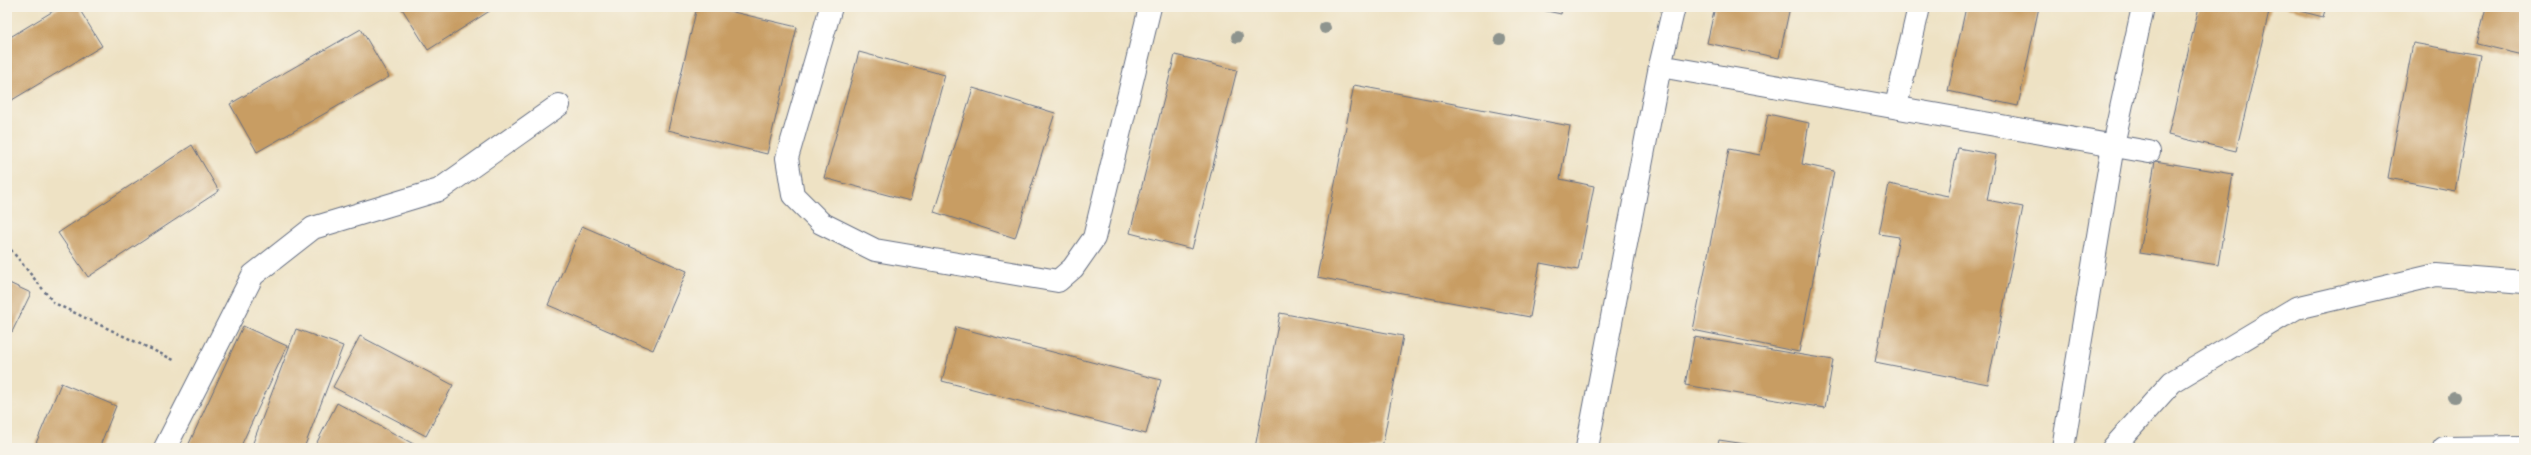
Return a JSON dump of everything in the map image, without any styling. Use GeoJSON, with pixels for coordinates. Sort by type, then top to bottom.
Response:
{"type":"FeatureCollection","features":[{"type":"Feature","properties":{"kind":"street"},"geometry":{"type":"LineString","coordinates":[[830,7],[787,158],[793,196],[821,223],[875,250],[1058,281],[1073,268],[1094,238],[1150,7]]}},
{"type":"Feature","properties":{"kind":"street"},"geometry":{"type":"LineString","coordinates":[[1587,448],[1660,66],[1674,7]]}},
{"type":"Feature","properties":{"kind":"street"},"geometry":{"type":"LineString","coordinates":[[1896,106],[1919,7]]}},
{"type":"Feature","properties":{"kind":"street"},"geometry":{"type":"LineString","coordinates":[[2063,448],[2113,145],[2143,7]]}},
{"type":"Feature","properties":{"kind":"street"},"geometry":{"type":"LineString","coordinates":[[1660,66],[1896,106],[2149,152]]}},
{"type":"Feature","properties":{"kind":"street"},"geometry":{"type":"LineString","coordinates":[[165,448],[253,275],[313,228],[439,190],[559,105]]}},
{"type":"Feature","properties":{"kind":"street"},"geometry":{"type":"LineString","coordinates":[[2114,448],[2172,382],[2296,308],[2436,275],[2524,282]]}},
{"type":"Feature","properties":{"kind":"street"},"geometry":{"type":"LineString","coordinates":[[2444,448],[2524,447]]}},
{"type":"Feature","properties":{"kind":"path"},"geometry":{"type":"LineString","coordinates":[[7,245],[54,303],[202,374]]}},
{"type":"Feature","properties":{"kind":"building"},"geometry":{"type":"Polygon","coordinates":[[[60,7],[78,7],[102,46],[7,103],[7,39],[60,7]]]}},
{"type":"Feature","properties":{"kind":"building"},"geometry":{"type":"Polygon","coordinates":[[[401,7],[496,7],[428,50],[401,7]]]}},
{"type":"Feature","properties":{"kind":"building"},"geometry":{"type":"Polygon","coordinates":[[[697,7],[712,7],[797,27],[767,154],[668,130],[697,7]]]}},
{"type":"Feature","properties":{"kind":"building"},"geometry":{"type":"Polygon","coordinates":[[[1528,7],[1562,7],[1561,14],[1528,7]]]}},
{"type":"Feature","properties":{"kind":"building"},"geometry":{"type":"Polygon","coordinates":[[[1715,7],[1790,7],[1779,58],[1707,43],[1715,7]]]}},
{"type":"Feature","properties":{"kind":"building"},"geometry":{"type":"Polygon","coordinates":[[[1966,7],[2039,7],[2018,106],[1948,91],[1966,7]]]}},
{"type":"Feature","properties":{"kind":"building"},"geometry":{"type":"Polygon","coordinates":[[[2199,7],[2270,8],[2236,151],[2168,135],[2199,7]]]}},
{"type":"Feature","properties":{"kind":"building"},"geometry":{"type":"Polygon","coordinates":[[[2284,7],[2326,7],[2323,17],[2284,7]]]}},
{"type":"Feature","properties":{"kind":"building"},"geometry":{"type":"Polygon","coordinates":[[[2486,7],[2524,7],[2524,55],[2477,44],[2486,7]]]}},
{"type":"Feature","properties":{"kind":"building"},"geometry":{"type":"Polygon","coordinates":[[[361,29],[389,77],[257,152],[230,104],[361,29]]]}},
{"type":"Feature","properties":{"kind":"building"},"geometry":{"type":"Polygon","coordinates":[[[2413,43],[2480,55],[2455,191],[2388,178],[2413,43]]]}},
{"type":"Feature","properties":{"kind":"building"},"geometry":{"type":"Polygon","coordinates":[[[859,52],[945,75],[910,201],[824,178],[859,52]]]}},
{"type":"Feature","properties":{"kind":"building"},"geometry":{"type":"Polygon","coordinates":[[[1175,55],[1237,70],[1192,249],[1130,233],[1175,55]]]}},
{"type":"Feature","properties":{"kind":"building"},"geometry":{"type":"Polygon","coordinates":[[[1354,85],[1570,126],[1560,179],[1594,186],[1578,270],[1540,263],[1530,317],[1317,277],[1354,85]]]}},
{"type":"Feature","properties":{"kind":"building"},"geometry":{"type":"Polygon","coordinates":[[[973,88],[1055,113],[1015,238],[934,212],[973,88]]]}},
{"type":"Feature","properties":{"kind":"building"},"geometry":{"type":"Polygon","coordinates":[[[1768,114],[1809,123],[1802,164],[1834,171],[1799,352],[1693,330],[1729,149],[1760,155],[1768,114]]]}},
{"type":"Feature","properties":{"kind":"building"},"geometry":{"type":"Polygon","coordinates":[[[192,145],[219,191],[88,277],[58,233],[192,145]]]}},
{"type":"Feature","properties":{"kind":"building"},"geometry":{"type":"Polygon","coordinates":[[[1958,148],[1996,155],[1987,200],[2023,207],[1988,384],[1875,362],[1899,237],[1879,234],[1889,184],[1948,196],[1958,148]]]}},
{"type":"Feature","properties":{"kind":"building"},"geometry":{"type":"Polygon","coordinates":[[[2155,161],[2233,174],[2218,265],[2140,253],[2155,161]]]}},
{"type":"Feature","properties":{"kind":"building"},"geometry":{"type":"Polygon","coordinates":[[[582,226],[687,271],[653,350],[548,305],[582,226]]]}},
{"type":"Feature","properties":{"kind":"building"},"geometry":{"type":"Polygon","coordinates":[[[7,282],[31,293],[12,332],[7,329],[7,282]]]}},
{"type":"Feature","properties":{"kind":"building"},"geometry":{"type":"Polygon","coordinates":[[[1280,313],[1403,336],[1382,448],[1255,448],[1280,313]]]}},
{"type":"Feature","properties":{"kind":"building"},"geometry":{"type":"Polygon","coordinates":[[[243,326],[287,346],[240,448],[187,448],[243,326]]]}},
{"type":"Feature","properties":{"kind":"building"},"geometry":{"type":"Polygon","coordinates":[[[956,327],[1161,380],[1146,434],[942,381],[956,327]]]}},
{"type":"Feature","properties":{"kind":"building"},"geometry":{"type":"Polygon","coordinates":[[[296,329],[343,346],[304,448],[251,448],[296,329]]]}},
{"type":"Feature","properties":{"kind":"building"},"geometry":{"type":"Polygon","coordinates":[[[360,336],[453,385],[426,436],[333,387],[360,336]]]}},
{"type":"Feature","properties":{"kind":"building"},"geometry":{"type":"Polygon","coordinates":[[[1694,337],[1833,360],[1825,408],[1685,385],[1694,337]]]}},
{"type":"Feature","properties":{"kind":"building"},"geometry":{"type":"Polygon","coordinates":[[[61,383],[116,406],[99,448],[34,448],[61,383]]]}},
{"type":"Feature","properties":{"kind":"building"},"geometry":{"type":"Polygon","coordinates":[[[337,403],[421,448],[314,448],[337,403]]]}},
{"type":"Feature","properties":{"kind":"building"},"geometry":{"type":"Polygon","coordinates":[[[1719,440],[1765,447],[1765,448],[1717,448],[1719,440]]]}}]}
